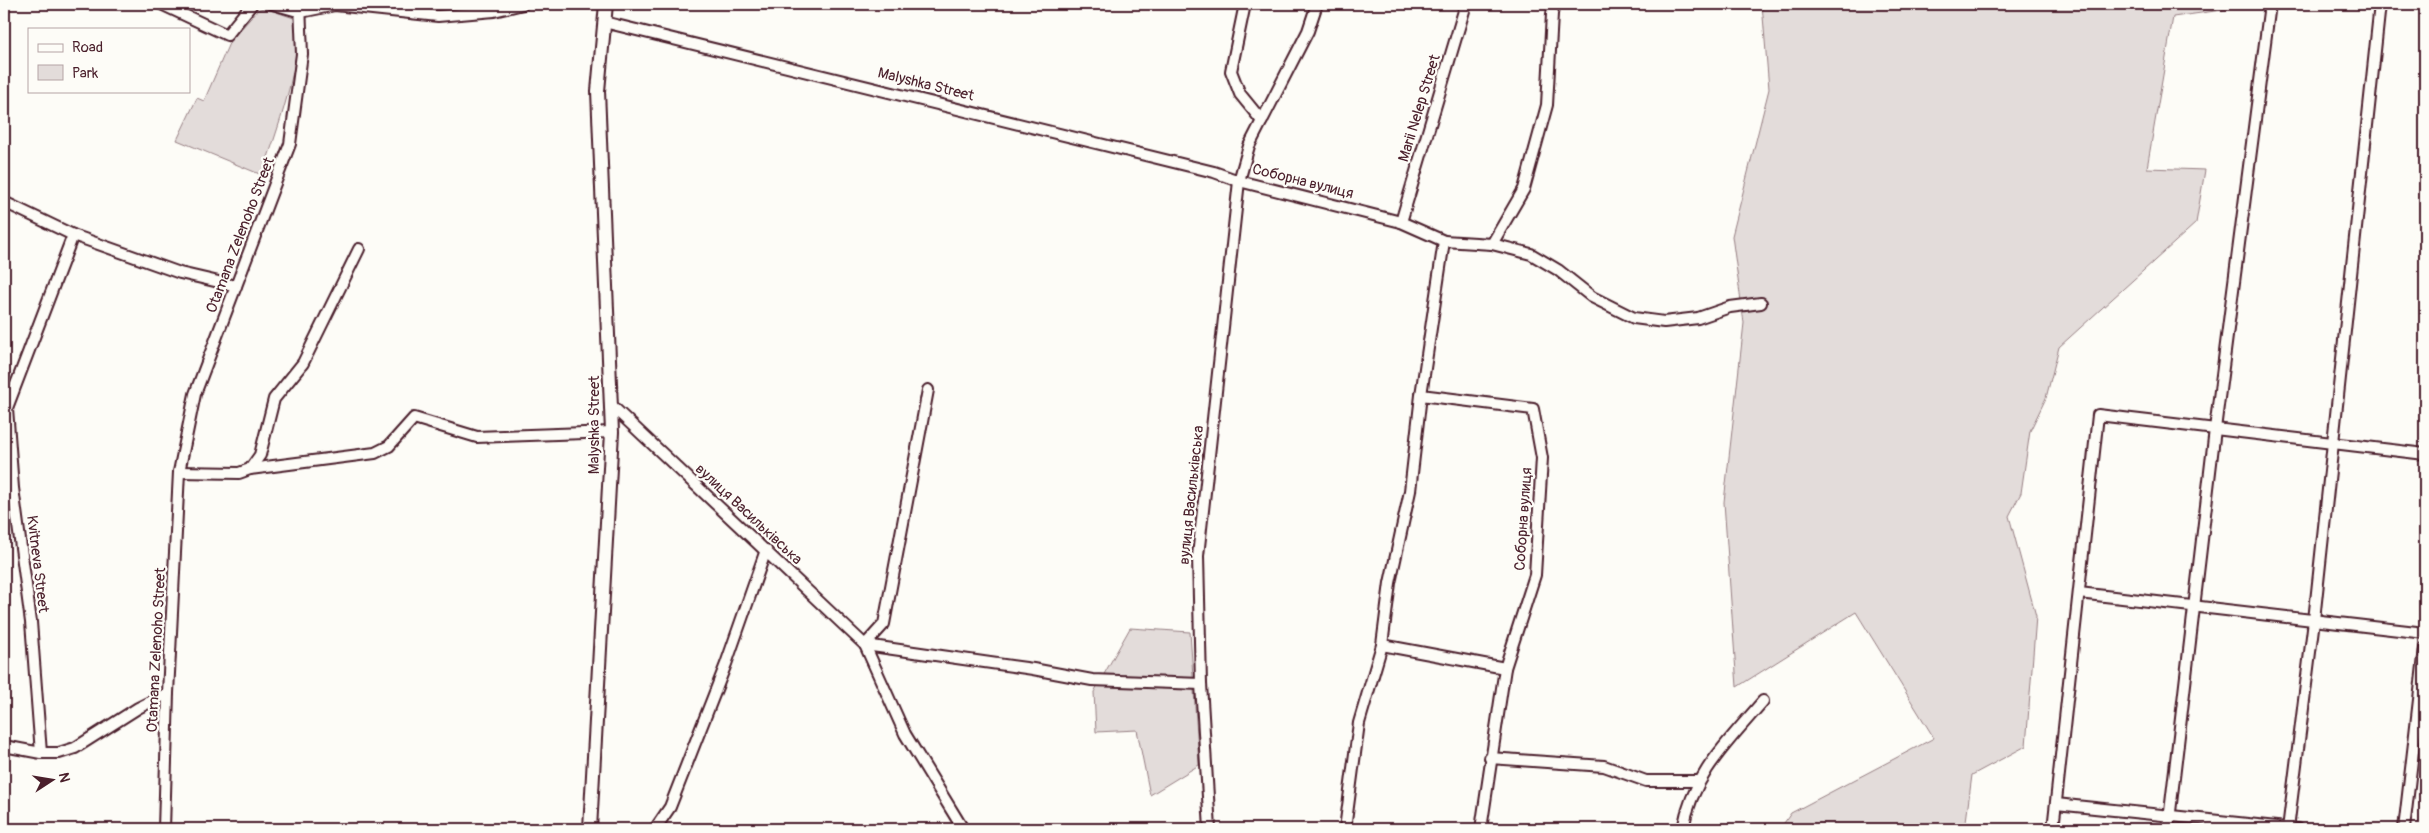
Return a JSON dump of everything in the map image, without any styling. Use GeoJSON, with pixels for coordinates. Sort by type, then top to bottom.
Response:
{"type":"FeatureCollection","features":[{"type":"Feature","properties":{"kind":"main road","name":"Malyshka Street"},"geometry":{"type":"LineString","coordinates":[[590,829],[612,432],[598,91],[606,4]]}},
{"type":"Feature","properties":{"kind":"street"},"geometry":{"type":"LineString","coordinates":[[161,4],[227,35],[252,4]]}},
{"type":"Feature","properties":{"kind":"street"},"geometry":{"type":"LineString","coordinates":[[274,4],[301,8],[335,5],[438,16],[494,11],[523,4]]}},
{"type":"Feature","properties":{"kind":"street"},"geometry":{"type":"LineString","coordinates":[[1245,4],[1231,71],[1240,94],[1262,121]]}},
{"type":"Feature","properties":{"kind":"street","name":"вулиця Васильківська"},"geometry":{"type":"LineString","coordinates":[[1210,829],[1201,684],[1198,556],[1239,181],[1249,146],[1308,31],[1317,4]]}},
{"type":"Feature","properties":{"kind":"street","name":"Marii Nelep Street"},"geometry":{"type":"LineString","coordinates":[[1401,222],[1466,4]]}},
{"type":"Feature","properties":{"kind":"street"},"geometry":{"type":"LineString","coordinates":[[1492,244],[1524,189],[1547,105],[1554,4]]}},
{"type":"Feature","properties":{"kind":"street"},"geometry":{"type":"LineString","coordinates":[[2168,829],[2215,429],[2270,4]]}},
{"type":"Feature","properties":{"kind":"street"},"geometry":{"type":"LineString","coordinates":[[2056,804],[2291,829],[2380,4]]}},
{"type":"Feature","properties":{"kind":"street","name":"Otamana Zelenoho Street"},"geometry":{"type":"LineString","coordinates":[[164,829],[168,693],[179,472],[195,394],[290,144],[302,54],[301,8]]}},
{"type":"Feature","properties":{"kind":"street","name":"Malyshka Street"},"geometry":{"type":"LineString","coordinates":[[604,22],[1214,172],[1239,181]]}},
{"type":"Feature","properties":{"kind":"street","name":"Соборна вулиця"},"geometry":{"type":"LineString","coordinates":[[1239,181],[1401,222],[1444,241],[1492,244],[1531,254],[1558,270],[1592,297],[1634,318],[1664,322],[1698,318],[1730,307],[1761,303]]}},
{"type":"Feature","properties":{"kind":"street"},"geometry":{"type":"LineString","coordinates":[[4,202],[72,235],[180,273],[236,286]]}},
{"type":"Feature","properties":{"kind":"street","name":"Kvitneva Street"},"geometry":{"type":"LineString","coordinates":[[41,754],[31,622],[13,488],[6,407],[72,235]]}},
{"type":"Feature","properties":{"kind":"street"},"geometry":{"type":"LineString","coordinates":[[1345,829],[1359,723],[1382,645],[1390,584],[1410,491],[1421,395],[1444,241]]}},
{"type":"Feature","properties":{"kind":"street"},"geometry":{"type":"LineString","coordinates":[[250,469],[260,455],[274,399],[303,363],[359,249]]}},
{"type":"Feature","properties":{"kind":"street"},"geometry":{"type":"LineString","coordinates":[[865,645],[884,624],[928,390]]}},
{"type":"Feature","properties":{"kind":"street","name":"Соборна вулиця"},"geometry":{"type":"LineString","coordinates":[[1421,395],[1533,409],[1542,458],[1536,574],[1505,668],[1490,758],[1481,829]]}},
{"type":"Feature","properties":{"kind":"street","name":"вулиця Васильківська"},"geometry":{"type":"LineString","coordinates":[[612,405],[865,645],[905,734],[963,829]]}},
{"type":"Feature","properties":{"kind":"street"},"geometry":{"type":"LineString","coordinates":[[2053,829],[2098,415],[2425,454]]}},
{"type":"Feature","properties":{"kind":"street"},"geometry":{"type":"LineString","coordinates":[[179,472],[239,473],[250,469],[376,453],[389,446],[414,418],[477,437],[612,432]]}},
{"type":"Feature","properties":{"kind":"street"},"geometry":{"type":"LineString","coordinates":[[655,829],[670,807],[726,664],[766,550]]}},
{"type":"Feature","properties":{"kind":"street"},"geometry":{"type":"LineString","coordinates":[[2079,593],[2425,632]]}},
{"type":"Feature","properties":{"kind":"street"},"geometry":{"type":"LineString","coordinates":[[865,645],[1033,669],[1092,680],[1201,684]]}},
{"type":"Feature","properties":{"kind":"street"},"geometry":{"type":"LineString","coordinates":[[1382,645],[1505,668]]}},
{"type":"Feature","properties":{"kind":"street"},"geometry":{"type":"LineString","coordinates":[[2404,829],[2425,648]]}},
{"type":"Feature","properties":{"kind":"street"},"geometry":{"type":"LineString","coordinates":[[4,746],[41,754],[59,753],[75,748],[138,708],[168,693]]}},
{"type":"Feature","properties":{"kind":"street"},"geometry":{"type":"LineString","coordinates":[[1683,829],[1685,815],[1698,781],[1763,701]]}},
{"type":"Feature","properties":{"kind":"street"},"geometry":{"type":"LineString","coordinates":[[1490,758],[1604,766],[1646,781],[1698,781]]}},
{"type":"Feature","properties":{"kind":"green space"},"geometry":{"type":"Polygon","coordinates":[[[1762,4],[2227,4],[2229,9],[2173,17],[2147,168],[2205,170],[2196,223],[2059,347],[2046,398],[2030,431],[2021,493],[2009,516],[2036,616],[2026,746],[1972,775],[1965,829],[1780,829],[1791,813],[1934,738],[1856,612],[1737,687],[1724,502],[1744,323],[1732,236],[1769,89],[1762,4]]]}},
{"type":"Feature","properties":{"kind":"green space"},"geometry":{"type":"Polygon","coordinates":[[[264,8],[294,18],[297,32],[293,72],[281,119],[262,175],[177,140],[197,98],[204,101],[230,41],[259,9],[264,8]]]}},
{"type":"Feature","properties":{"kind":"green space"},"geometry":{"type":"Polygon","coordinates":[[[1130,628],[1190,632],[1199,765],[1150,795],[1137,730],[1096,732],[1094,692],[1130,628]]]}}]}
